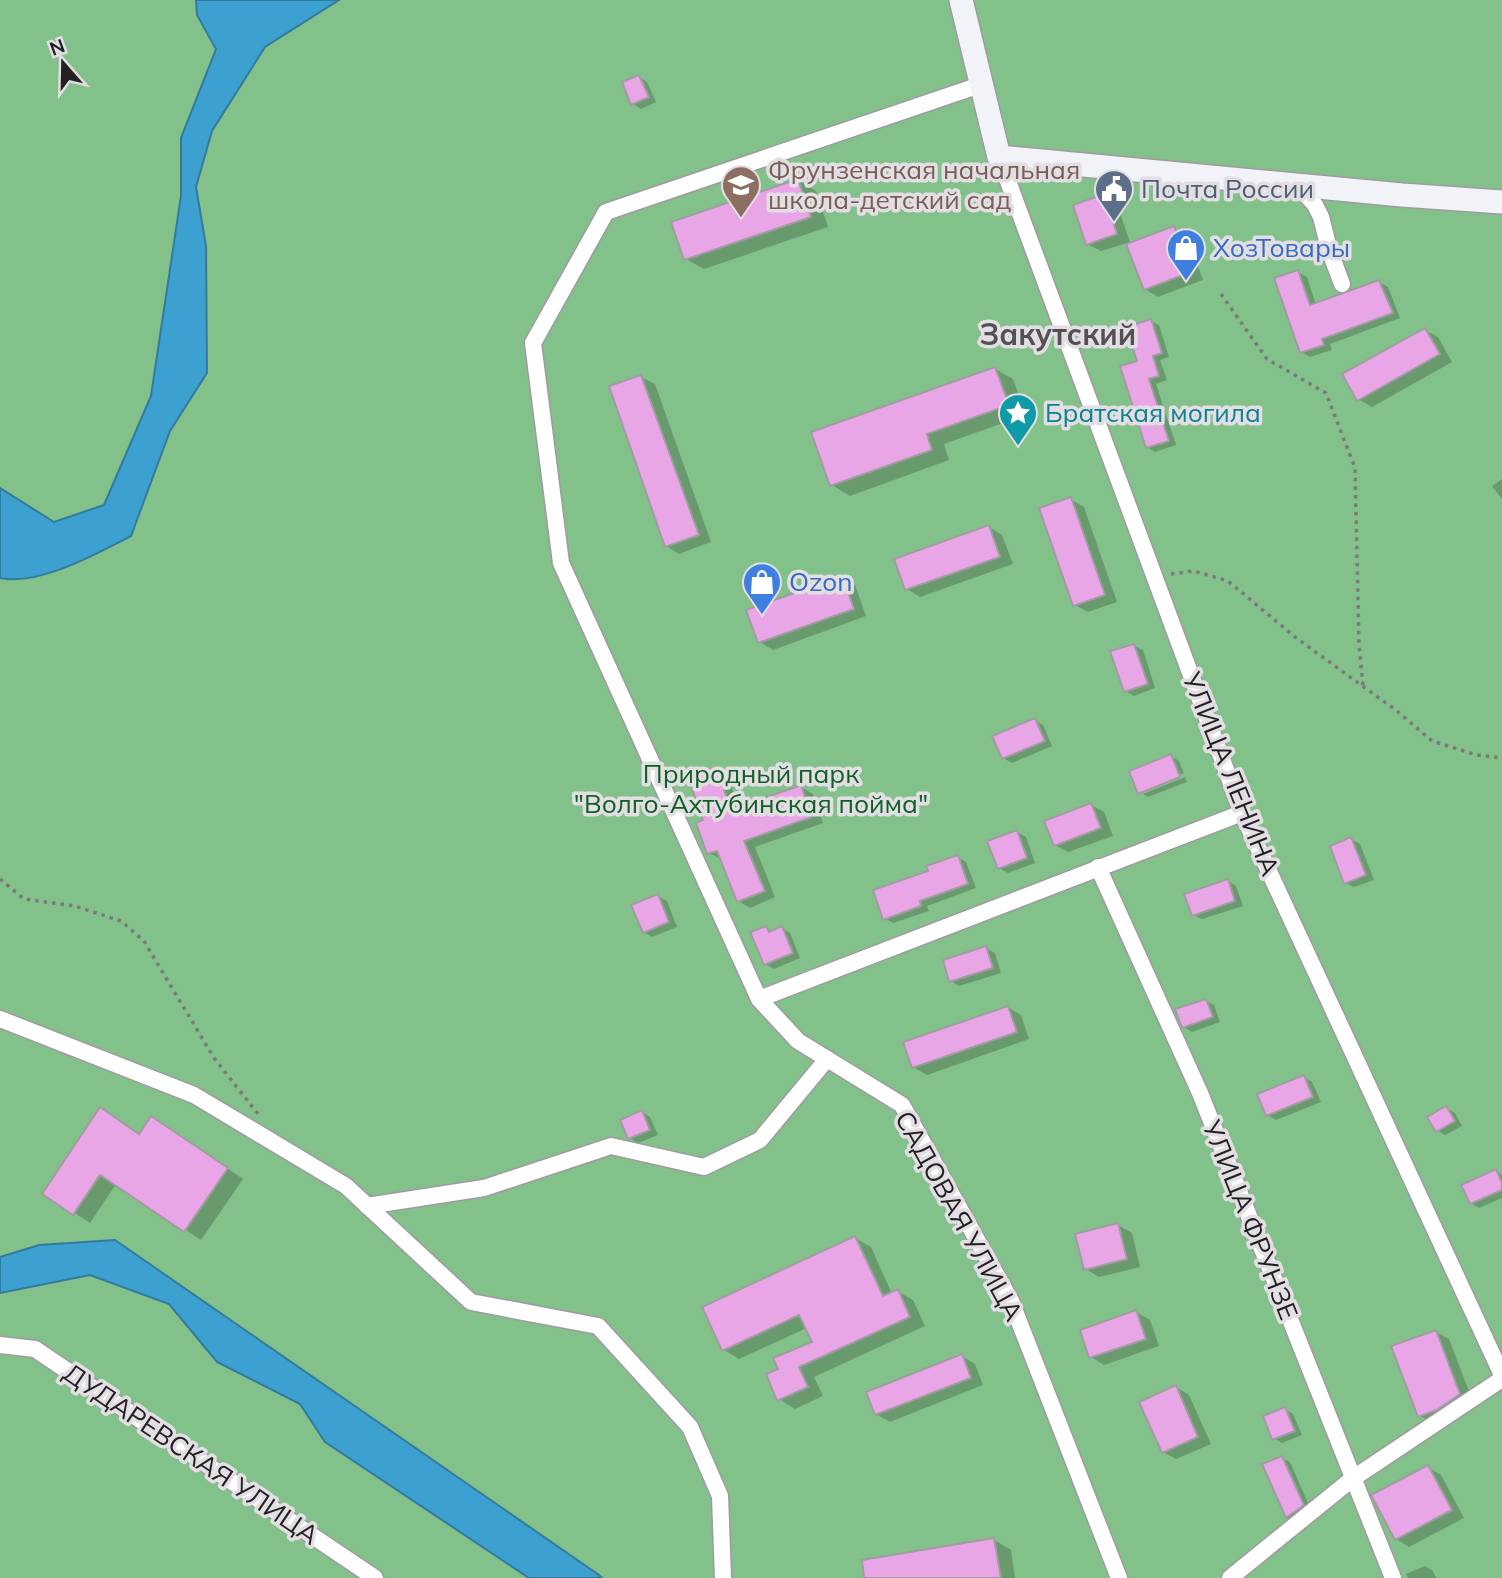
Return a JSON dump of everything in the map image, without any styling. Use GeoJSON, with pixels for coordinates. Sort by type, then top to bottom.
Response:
{"type":"FeatureCollection","features":[{"type":"Feature","properties":{"kind":"street"},"geometry":{"type":"LineString","coordinates":[[961,0],[999,158],[1502,202]]}},
{"type":"Feature","properties":{"kind":"street","name":"САДОВАЯ УЛИЦА"},"geometry":{"type":"LineString","coordinates":[[980,85],[606,212],[533,344],[561,563],[759,999],[798,1041],[902,1105],[1011,1301],[1119,1578]]}},
{"type":"Feature","properties":{"kind":"street","name":"УЛИЦА ЛЕНИНА"},"geometry":{"type":"LineString","coordinates":[[999,158],[1242,813],[1502,1377]]}},
{"type":"Feature","properties":{"kind":"street"},"geometry":{"type":"LineString","coordinates":[[1298,186],[1321,216],[1342,284]]}},
{"type":"Feature","properties":{"kind":"street"},"geometry":{"type":"LineString","coordinates":[[759,999],[1242,813]]}},
{"type":"Feature","properties":{"kind":"street","name":"УЛИЦА ФРУНЗЕ"},"geometry":{"type":"LineString","coordinates":[[1098,867],[1200,1093],[1392,1578]]}},
{"type":"Feature","properties":{"kind":"street"},"geometry":{"type":"LineString","coordinates":[[0,1019],[194,1095],[346,1186],[471,1302],[598,1326],[690,1427],[720,1496],[723,1578]]}},
{"type":"Feature","properties":{"kind":"street"},"geometry":{"type":"LineString","coordinates":[[367,1206],[484,1188],[611,1146],[704,1167],[760,1140],[827,1059]]}},
{"type":"Feature","properties":{"kind":"street","name":"ДУДАРЕВСКАЯ УЛИЦА"},"geometry":{"type":"LineString","coordinates":[[0,1345],[35,1349],[375,1578]]}},
{"type":"Feature","properties":{"kind":"street"},"geometry":{"type":"LineString","coordinates":[[1230,1578],[1352,1479],[1502,1377]]}},
{"type":"Feature","properties":{"kind":"path"},"geometry":{"type":"LineString","coordinates":[[1220,293],[1267,359],[1326,393],[1355,468],[1359,645],[1363,686]]}},
{"type":"Feature","properties":{"kind":"path"},"geometry":{"type":"LineString","coordinates":[[1154,576],[1194,571],[1228,581],[1432,741],[1477,755],[1502,758]]}},
{"type":"Feature","properties":{"kind":"path"},"geometry":{"type":"LineString","coordinates":[[0,879],[24,899],[75,906],[121,921],[144,941],[215,1058],[263,1120]]}},
{"type":"Feature","properties":{"kind":"green space","name":"Природный парк \"Волго-Ахтубинская пойма\""},"geometry":{"type":"Polygon","coordinates":[[[0,0],[1502,0],[1502,1578],[0,1578],[0,0]]]}},
{"type":"Feature","properties":{"kind":"water"},"geometry":{"type":"Polygon","coordinates":[[[196,0],[339,0],[265,47],[212,131],[196,187],[206,246],[207,373],[170,431],[131,536],[49,573],[15,579],[0,578],[0,488],[54,522],[104,505],[151,396],[181,196],[181,138],[216,49],[197,15],[196,0]]]}},
{"type":"Feature","properties":{"kind":"water"},"geometry":{"type":"Polygon","coordinates":[[[115,1240],[602,1578],[529,1578],[325,1442],[300,1404],[217,1362],[169,1304],[90,1275],[0,1293],[0,1257],[39,1245],[115,1240]]]}},
{"type":"Feature","properties":{"kind":"building"},"geometry":{"type":"Polygon","coordinates":[[[639,75],[649,97],[631,105],[622,82],[639,75]]]}},
{"type":"Feature","properties":{"kind":"building","name":"Фрунзенская начальная школа-детский сад"},"geometry":{"type":"Polygon","coordinates":[[[798,179],[811,217],[684,260],[671,222],[798,179]]]}},
{"type":"Feature","properties":{"kind":"building"},"geometry":{"type":"Polygon","coordinates":[[[1104,194],[1117,234],[1086,245],[1073,205],[1104,194]]]}},
{"type":"Feature","properties":{"kind":"building"},"geometry":{"type":"Polygon","coordinates":[[[1174,226],[1191,272],[1144,290],[1126,244],[1174,226]]]}},
{"type":"Feature","properties":{"kind":"building"},"geometry":{"type":"Polygon","coordinates":[[[1298,270],[1310,305],[1379,280],[1393,313],[1322,339],[1324,345],[1300,353],[1274,278],[1298,270]]]}},
{"type":"Feature","properties":{"kind":"building"},"geometry":{"type":"Polygon","coordinates":[[[1151,319],[1162,353],[1153,356],[1159,376],[1149,379],[1169,441],[1146,448],[1120,366],[1137,361],[1126,327],[1151,319]]]}},
{"type":"Feature","properties":{"kind":"building"},"geometry":{"type":"Polygon","coordinates":[[[1425,328],[1440,354],[1357,401],[1342,374],[1425,328]]]}},
{"type":"Feature","properties":{"kind":"building"},"geometry":{"type":"Polygon","coordinates":[[[995,367],[1009,405],[927,434],[932,450],[830,486],[811,432],[995,367]]]}},
{"type":"Feature","properties":{"kind":"building"},"geometry":{"type":"Polygon","coordinates":[[[641,375],[699,535],[665,547],[609,386],[641,375]]]}},
{"type":"Feature","properties":{"kind":"building"},"geometry":{"type":"Polygon","coordinates":[[[1071,497],[1105,595],[1073,606],[1039,508],[1071,497]]]}},
{"type":"Feature","properties":{"kind":"building"},"geometry":{"type":"Polygon","coordinates":[[[989,525],[1000,557],[905,590],[894,559],[989,525]]]}},
{"type":"Feature","properties":{"kind":"building"},"geometry":{"type":"Polygon","coordinates":[[[842,576],[854,609],[758,643],[746,610],[842,576]]]}},
{"type":"Feature","properties":{"kind":"building"},"geometry":{"type":"Polygon","coordinates":[[[1134,644],[1148,684],[1124,692],[1110,651],[1134,644]]]}},
{"type":"Feature","properties":{"kind":"building"},"geometry":{"type":"Polygon","coordinates":[[[1035,718],[1045,741],[1002,759],[992,736],[1035,718]]]}},
{"type":"Feature","properties":{"kind":"building"},"geometry":{"type":"Polygon","coordinates":[[[1171,754],[1180,777],[1138,794],[1129,771],[1171,754]]]}},
{"type":"Feature","properties":{"kind":"building"},"geometry":{"type":"Polygon","coordinates":[[[716,767],[731,810],[801,785],[812,817],[744,841],[765,891],[737,902],[717,851],[707,854],[696,823],[703,820],[688,777],[716,767]]]}},
{"type":"Feature","properties":{"kind":"building"},"geometry":{"type":"Polygon","coordinates":[[[1091,803],[1101,828],[1054,846],[1044,821],[1091,803]]]}},
{"type":"Feature","properties":{"kind":"building"},"geometry":{"type":"Polygon","coordinates":[[[1017,830],[1027,858],[998,869],[987,841],[1017,830]]]}},
{"type":"Feature","properties":{"kind":"building"},"geometry":{"type":"Polygon","coordinates":[[[1351,837],[1366,875],[1344,884],[1330,846],[1351,837]]]}},
{"type":"Feature","properties":{"kind":"building"},"geometry":{"type":"Polygon","coordinates":[[[958,855],[968,884],[920,901],[921,906],[883,920],[873,890],[928,871],[926,866],[958,855]]]}},
{"type":"Feature","properties":{"kind":"building"},"geometry":{"type":"Polygon","coordinates":[[[1228,879],[1235,901],[1192,916],[1184,894],[1228,879]]]}},
{"type":"Feature","properties":{"kind":"building"},"geometry":{"type":"Polygon","coordinates":[[[658,894],[669,922],[643,933],[631,905],[658,894]]]}},
{"type":"Feature","properties":{"kind":"building"},"geometry":{"type":"Polygon","coordinates":[[[766,926],[769,932],[782,926],[793,953],[764,965],[750,932],[766,926]]]}},
{"type":"Feature","properties":{"kind":"building"},"geometry":{"type":"Polygon","coordinates":[[[986,946],[993,968],[949,982],[943,960],[986,946]]]}},
{"type":"Feature","properties":{"kind":"building"},"geometry":{"type":"Polygon","coordinates":[[[1206,999],[1213,1017],[1182,1028],[1175,1009],[1206,999]]]}},
{"type":"Feature","properties":{"kind":"building"},"geometry":{"type":"Polygon","coordinates":[[[1008,1006],[1017,1032],[912,1068],[903,1042],[1008,1006]]]}},
{"type":"Feature","properties":{"kind":"building"},"geometry":{"type":"Polygon","coordinates":[[[1304,1075],[1313,1097],[1266,1116],[1257,1094],[1304,1075]]]}},
{"type":"Feature","properties":{"kind":"building"},"geometry":{"type":"Polygon","coordinates":[[[1446,1106],[1455,1121],[1436,1132],[1427,1117],[1446,1106]]]}},
{"type":"Feature","properties":{"kind":"building"},"geometry":{"type":"Polygon","coordinates":[[[100,1107],[139,1134],[151,1116],[228,1168],[184,1232],[100,1175],[73,1215],[42,1194],[100,1107]]]}},
{"type":"Feature","properties":{"kind":"building"},"geometry":{"type":"Polygon","coordinates":[[[642,1110],[650,1130],[628,1139],[620,1120],[642,1110]]]}},
{"type":"Feature","properties":{"kind":"building"},"geometry":{"type":"Polygon","coordinates":[[[1496,1169],[1502,1190],[1470,1204],[1461,1185],[1496,1169]]]}},
{"type":"Feature","properties":{"kind":"building"},"geometry":{"type":"Polygon","coordinates":[[[1118,1223],[1127,1259],[1084,1270],[1075,1234],[1118,1223]]]}},
{"type":"Feature","properties":{"kind":"building"},"geometry":{"type":"Polygon","coordinates":[[[855,1236],[883,1296],[898,1289],[910,1317],[799,1367],[808,1387],[777,1401],[766,1374],[778,1369],[773,1358],[812,1342],[799,1315],[722,1351],[702,1307],[855,1236]]]}},
{"type":"Feature","properties":{"kind":"building"},"geometry":{"type":"Polygon","coordinates":[[[1136,1310],[1146,1339],[1089,1358],[1080,1330],[1136,1310]]]}},
{"type":"Feature","properties":{"kind":"building"},"geometry":{"type":"Polygon","coordinates":[[[1436,1330],[1460,1394],[1437,1410],[1418,1417],[1391,1346],[1436,1330]]]}},
{"type":"Feature","properties":{"kind":"building"},"geometry":{"type":"Polygon","coordinates":[[[962,1354],[971,1378],[875,1415],[866,1392],[962,1354]]]}},
{"type":"Feature","properties":{"kind":"building"},"geometry":{"type":"Polygon","coordinates":[[[1176,1385],[1198,1437],[1162,1453],[1139,1402],[1176,1385]]]}},
{"type":"Feature","properties":{"kind":"building"},"geometry":{"type":"Polygon","coordinates":[[[1285,1407],[1295,1431],[1272,1440],[1263,1416],[1285,1407]]]}},
{"type":"Feature","properties":{"kind":"building"},"geometry":{"type":"Polygon","coordinates":[[[1282,1456],[1304,1505],[1286,1518],[1262,1464],[1282,1456]]]}},
{"type":"Feature","properties":{"kind":"building"},"geometry":{"type":"Polygon","coordinates":[[[1428,1465],[1452,1510],[1395,1540],[1371,1495],[1428,1465]]]}},
{"type":"Feature","properties":{"kind":"building"},"geometry":{"type":"Polygon","coordinates":[[[994,1538],[1001,1578],[864,1578],[862,1560],[994,1538]]]}},
{"type":"Feature","properties":{"kind":"place","name":"Фрунзенская начальная школа-детский сад"},"geometry":{"type":"Point","coordinates":[741,219]}},
{"type":"Feature","properties":{"kind":"place","name":"Почта России"},"geometry":{"type":"Point","coordinates":[1114,223]}},
{"type":"Feature","properties":{"kind":"place","name":"ХозТовары"},"geometry":{"type":"Point","coordinates":[1186,282]}},
{"type":"Feature","properties":{"kind":"place","name":"Братская могила"},"geometry":{"type":"Point","coordinates":[1018,447]}},
{"type":"Feature","properties":{"kind":"place","name":"Ozon"},"geometry":{"type":"Point","coordinates":[762,616]}},
{"type":"Feature","properties":{"kind":"district","name":"Закутский"},"geometry":{"type":"Point","coordinates":[1058,335]}}]}
